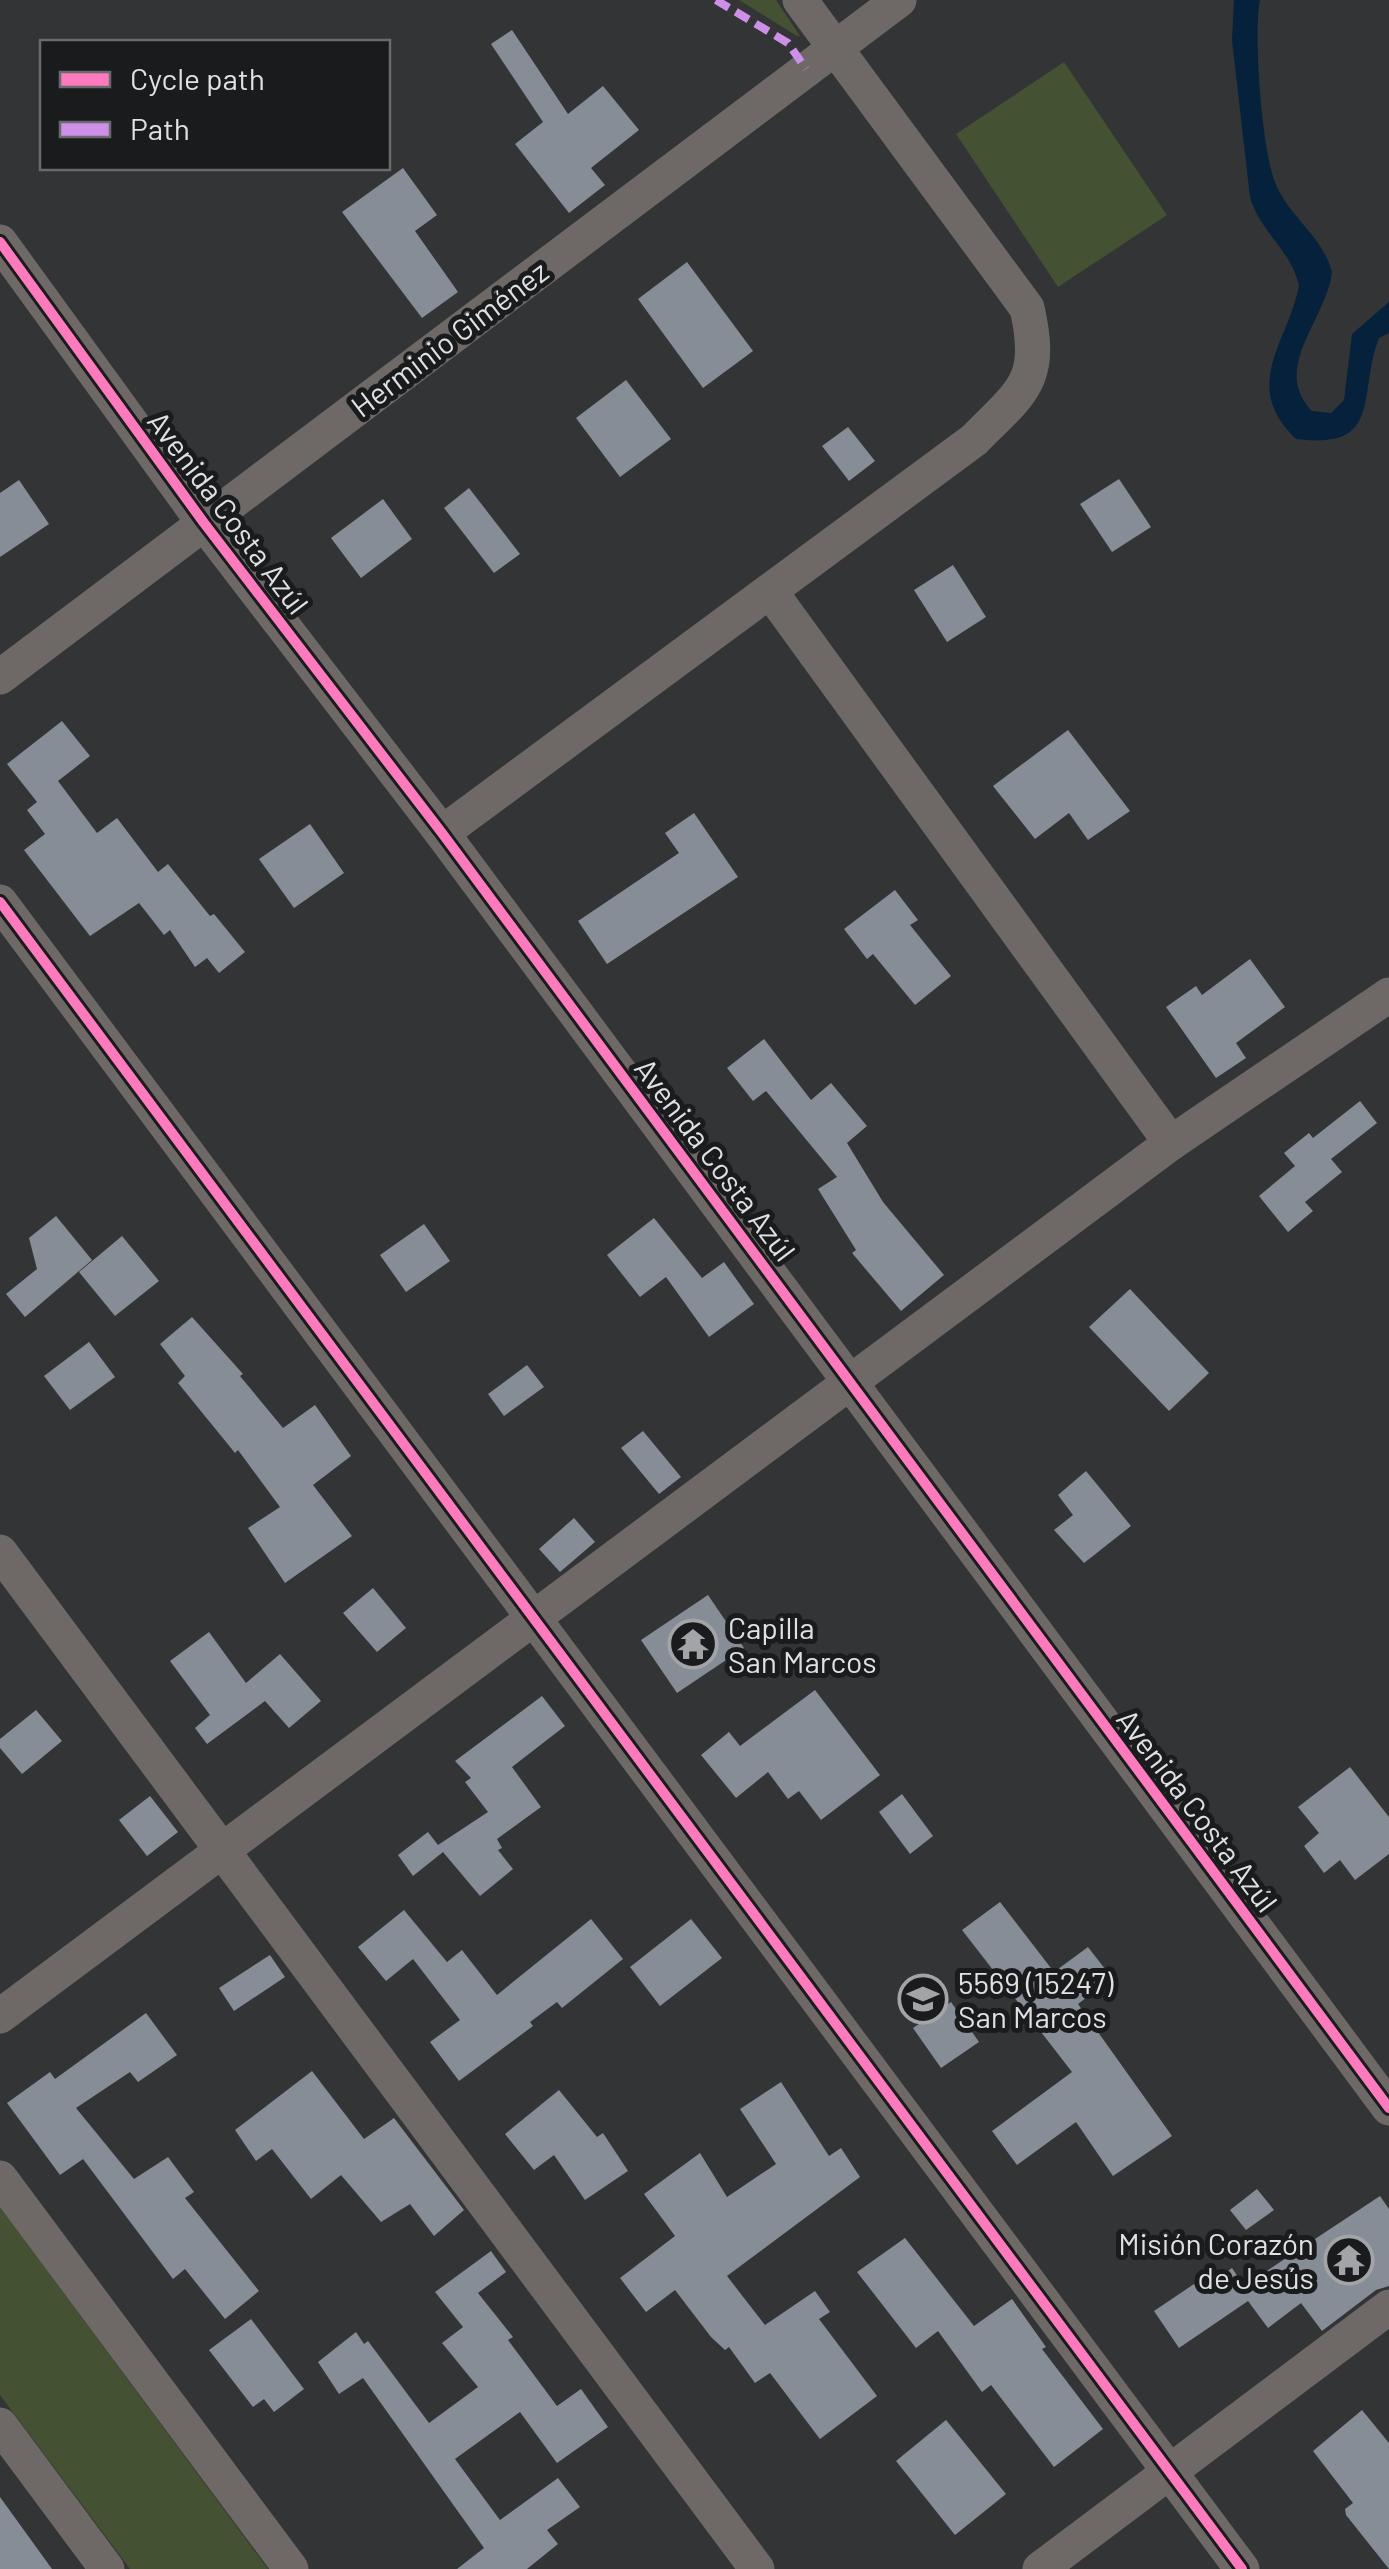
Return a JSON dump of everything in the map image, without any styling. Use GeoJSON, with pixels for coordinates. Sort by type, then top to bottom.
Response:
{"type":"FeatureCollection","features":[{"type":"Feature","properties":{"kind":"street"},"geometry":{"type":"LineString","coordinates":[[442,833],[974,440],[1027,385],[1036,345],[1027,308],[800,0]]}},
{"type":"Feature","properties":{"kind":"street","name":"Herminio Giménez"},"geometry":{"type":"LineString","coordinates":[[0,676],[898,0]]}},
{"type":"Feature","properties":{"kind":"street","name":"Avenida Costa Azúl"},"geometry":{"type":"LineString","coordinates":[[0,242],[204,523],[442,833],[1389,2108]]}},
{"type":"Feature","properties":{"kind":"street"},"geometry":{"type":"LineString","coordinates":[[770,591],[1171,1143]]}},
{"type":"Feature","properties":{"kind":"street"},"geometry":{"type":"LineString","coordinates":[[0,902],[1242,2569]]}},
{"type":"Feature","properties":{"kind":"street"},"geometry":{"type":"LineString","coordinates":[[0,2016],[1171,1143],[1389,995]]}},
{"type":"Feature","properties":{"kind":"street"},"geometry":{"type":"LineString","coordinates":[[0,1552],[757,2569]]}},
{"type":"Feature","properties":{"kind":"street"},"geometry":{"type":"LineString","coordinates":[[0,2178],[291,2569]]}},
{"type":"Feature","properties":{"kind":"street"},"geometry":{"type":"LineString","coordinates":[[1040,2569],[1389,2306]]}},
{"type":"Feature","properties":{"kind":"street"},"geometry":{"type":"LineString","coordinates":[[0,2425],[107,2569]]}},
{"type":"Feature","properties":{"kind":"green space"},"geometry":{"type":"Polygon","coordinates":[[[739,0],[776,0],[800,36],[797,36],[739,0]]]}},
{"type":"Feature","properties":{"kind":"green space"},"geometry":{"type":"Polygon","coordinates":[[[1064,62],[1167,215],[1058,287],[956,134],[1064,62]]]}},
{"type":"Feature","properties":{"kind":"green space"},"geometry":{"type":"Polygon","coordinates":[[[0,2207],[268,2569],[130,2569],[0,2395],[0,2207]]]}},
{"type":"Feature","properties":{"kind":"water"},"geometry":{"type":"Polygon","coordinates":[[[1234,0],[1260,0],[1260,95],[1272,172],[1283,198],[1321,248],[1332,272],[1299,361],[1301,395],[1312,411],[1331,413],[1344,400],[1352,334],[1389,302],[1389,333],[1379,338],[1362,414],[1355,427],[1343,436],[1296,439],[1271,401],[1272,364],[1299,286],[1290,262],[1261,221],[1250,197],[1232,40],[1234,0]]]}},
{"type":"Feature","properties":{"kind":"building"},"geometry":{"type":"Polygon","coordinates":[[[512,30],[568,114],[603,86],[639,130],[591,168],[605,185],[569,213],[515,144],[543,122],[491,44],[512,30]]]}},
{"type":"Feature","properties":{"kind":"building"},"geometry":{"type":"Polygon","coordinates":[[[403,168],[437,215],[415,231],[458,292],[422,318],[342,212],[403,168]]]}},
{"type":"Feature","properties":{"kind":"building"},"geometry":{"type":"Polygon","coordinates":[[[687,262],[753,351],[703,388],[638,299],[687,262]]]}},
{"type":"Feature","properties":{"kind":"building"},"geometry":{"type":"Polygon","coordinates":[[[626,380],[671,439],[620,477],[576,418],[626,380]]]}},
{"type":"Feature","properties":{"kind":"building"},"geometry":{"type":"Polygon","coordinates":[[[848,427],[875,461],[849,481],[822,446],[848,427]]]}},
{"type":"Feature","properties":{"kind":"building"},"geometry":{"type":"Polygon","coordinates":[[[1119,479],[1151,527],[1112,552],[1080,504],[1119,479]]]}},
{"type":"Feature","properties":{"kind":"building"},"geometry":{"type":"Polygon","coordinates":[[[19,480],[49,524],[0,557],[0,493],[19,480]]]}},
{"type":"Feature","properties":{"kind":"building"},"geometry":{"type":"Polygon","coordinates":[[[469,488],[520,554],[494,573],[444,508],[469,488]]]}},
{"type":"Feature","properties":{"kind":"building"},"geometry":{"type":"Polygon","coordinates":[[[383,499],[412,539],[361,578],[331,538],[383,499]]]}},
{"type":"Feature","properties":{"kind":"building"},"geometry":{"type":"Polygon","coordinates":[[[953,565],[986,617],[947,642],[914,590],[953,565]]]}},
{"type":"Feature","properties":{"kind":"building"},"geometry":{"type":"Polygon","coordinates":[[[62,721],[90,756],[58,781],[97,833],[117,818],[158,872],[168,864],[210,916],[214,914],[245,952],[219,973],[207,958],[195,967],[170,930],[164,935],[139,903],[90,936],[24,850],[45,834],[27,810],[37,802],[7,764],[62,721]]]}},
{"type":"Feature","properties":{"kind":"building"},"geometry":{"type":"Polygon","coordinates":[[[1068,730],[1130,811],[1088,840],[1069,813],[1035,839],[993,786],[1068,730]]]}},
{"type":"Feature","properties":{"kind":"building"},"geometry":{"type":"Polygon","coordinates":[[[694,813],[738,877],[607,964],[578,921],[679,853],[665,833],[694,813]]]}},
{"type":"Feature","properties":{"kind":"building"},"geometry":{"type":"Polygon","coordinates":[[[310,824],[344,873],[294,908],[259,859],[310,824]]]}},
{"type":"Feature","properties":{"kind":"building"},"geometry":{"type":"Polygon","coordinates":[[[895,890],[918,920],[910,925],[951,976],[915,1005],[873,954],[867,959],[844,929],[895,890]]]}},
{"type":"Feature","properties":{"kind":"building"},"geometry":{"type":"Polygon","coordinates":[[[1250,959],[1285,1007],[1236,1043],[1246,1058],[1216,1078],[1166,1007],[1196,986],[1202,995],[1250,959]]]}},
{"type":"Feature","properties":{"kind":"building"},"geometry":{"type":"Polygon","coordinates":[[[764,1039],[811,1100],[831,1083],[867,1126],[847,1143],[883,1202],[944,1275],[901,1311],[852,1253],[856,1250],[818,1189],[837,1177],[766,1091],[753,1101],[727,1068],[764,1039]]]}},
{"type":"Feature","properties":{"kind":"building"},"geometry":{"type":"Polygon","coordinates":[[[1360,1101],[1377,1123],[1331,1159],[1342,1172],[1305,1202],[1313,1211],[1288,1232],[1259,1196],[1295,1166],[1284,1153],[1309,1133],[1313,1138],[1360,1101]]]}},
{"type":"Feature","properties":{"kind":"building"},"geometry":{"type":"Polygon","coordinates":[[[56,1216],[92,1260],[25,1317],[6,1294],[37,1269],[29,1238],[56,1216]]]}},
{"type":"Feature","properties":{"kind":"building"},"geometry":{"type":"Polygon","coordinates":[[[654,1218],[702,1278],[724,1262],[754,1304],[709,1337],[666,1277],[640,1297],[607,1255],[654,1218]]]}},
{"type":"Feature","properties":{"kind":"building"},"geometry":{"type":"Polygon","coordinates":[[[424,1224],[450,1261],[406,1292],[380,1255],[424,1224]]]}},
{"type":"Feature","properties":{"kind":"building"},"geometry":{"type":"Polygon","coordinates":[[[122,1236],[159,1281],[115,1316],[79,1272],[122,1236]]]}},
{"type":"Feature","properties":{"kind":"building"},"geometry":{"type":"Polygon","coordinates":[[[1130,1289],[1209,1373],[1169,1411],[1089,1327],[1130,1289]]]}},
{"type":"Feature","properties":{"kind":"building"},"geometry":{"type":"Polygon","coordinates":[[[192,1317],[243,1374],[240,1376],[283,1428],[315,1405],[351,1456],[313,1485],[352,1536],[285,1583],[248,1528],[280,1507],[238,1450],[235,1453],[178,1383],[185,1376],[160,1344],[192,1317]]]}},
{"type":"Feature","properties":{"kind":"building"},"geometry":{"type":"Polygon","coordinates":[[[89,1342],[115,1377],[70,1410],[44,1376],[89,1342]]]}},
{"type":"Feature","properties":{"kind":"building"},"geometry":{"type":"Polygon","coordinates":[[[527,1365],[544,1387],[504,1416],[488,1394],[527,1365]]]}},
{"type":"Feature","properties":{"kind":"building"},"geometry":{"type":"Polygon","coordinates":[[[643,1431],[681,1477],[659,1494],[621,1448],[643,1431]]]}},
{"type":"Feature","properties":{"kind":"building"},"geometry":{"type":"Polygon","coordinates":[[[1086,1471],[1131,1526],[1084,1563],[1054,1530],[1073,1515],[1058,1495],[1086,1471]]]}},
{"type":"Feature","properties":{"kind":"building"},"geometry":{"type":"Polygon","coordinates":[[[574,1518],[595,1542],[560,1572],[539,1549],[574,1518]]]}},
{"type":"Feature","properties":{"kind":"building"},"geometry":{"type":"Polygon","coordinates":[[[373,1588],[406,1628],[377,1652],[343,1613],[373,1588]]]}},
{"type":"Feature","properties":{"kind":"building","name":"Capilla San Marcos"},"geometry":{"type":"Polygon","coordinates":[[[708,1595],[744,1648],[677,1693],[641,1640],[708,1595]]]}},
{"type":"Feature","properties":{"kind":"building"},"geometry":{"type":"Polygon","coordinates":[[[209,1632],[246,1683],[280,1654],[321,1701],[289,1728],[265,1701],[207,1744],[195,1728],[210,1715],[170,1661],[209,1632]]]}},
{"type":"Feature","properties":{"kind":"building"},"geometry":{"type":"Polygon","coordinates":[[[815,1690],[880,1775],[821,1820],[799,1791],[788,1799],[768,1772],[736,1798],[701,1755],[729,1732],[740,1746],[815,1690]]]}},
{"type":"Feature","properties":{"kind":"building"},"geometry":{"type":"Polygon","coordinates":[[[542,1696],[565,1726],[512,1767],[541,1807],[497,1839],[502,1848],[498,1850],[513,1869],[480,1896],[443,1852],[413,1876],[398,1855],[428,1832],[438,1845],[488,1812],[465,1782],[471,1778],[455,1761],[542,1696]]]}},
{"type":"Feature","properties":{"kind":"building"},"geometry":{"type":"Polygon","coordinates":[[[36,1710],[62,1741],[22,1774],[0,1748],[0,1739],[36,1710]]]}},
{"type":"Feature","properties":{"kind":"building"},"geometry":{"type":"Polygon","coordinates":[[[1350,1767],[1389,1817],[1389,1854],[1355,1880],[1340,1860],[1324,1873],[1304,1846],[1319,1833],[1298,1807],[1350,1767]]]}},
{"type":"Feature","properties":{"kind":"building"},"geometry":{"type":"Polygon","coordinates":[[[902,1794],[933,1836],[910,1854],[879,1812],[902,1794]]]}},
{"type":"Feature","properties":{"kind":"building"},"geometry":{"type":"Polygon","coordinates":[[[150,1796],[178,1832],[147,1856],[119,1820],[150,1796]]]}},
{"type":"Feature","properties":{"kind":"building"},"geometry":{"type":"Polygon","coordinates":[[[1000,1902],[1054,1972],[1088,1947],[1112,1978],[1078,2004],[1172,2136],[1113,2176],[1076,2122],[1017,2165],[992,2131],[1072,2072],[962,1930],[1000,1902]]]}},
{"type":"Feature","properties":{"kind":"building"},"geometry":{"type":"Polygon","coordinates":[[[404,1910],[447,1962],[462,1950],[497,1995],[591,1919],[623,1959],[562,2008],[557,2002],[530,2022],[533,2026],[459,2081],[430,2042],[460,2020],[413,1959],[386,1981],[358,1947],[404,1910]]]}},
{"type":"Feature","properties":{"kind":"building"},"geometry":{"type":"Polygon","coordinates":[[[691,1919],[722,1958],[660,2006],[630,1967],[691,1919]]]}},
{"type":"Feature","properties":{"kind":"building"},"geometry":{"type":"Polygon","coordinates":[[[270,1955],[285,1977],[234,2011],[219,1988],[270,1955]]]}},
{"type":"Feature","properties":{"kind":"building"},"geometry":{"type":"Polygon","coordinates":[[[951,2002],[979,2042],[941,2068],[913,2028],[951,2002]]]}},
{"type":"Feature","properties":{"kind":"building"},"geometry":{"type":"Polygon","coordinates":[[[146,2013],[177,2055],[138,2082],[130,2072],[76,2108],[134,2179],[168,2157],[194,2192],[185,2198],[259,2291],[225,2319],[185,2269],[173,2279],[83,2159],[60,2175],[7,2103],[50,2072],[55,2079],[146,2013]]]}},
{"type":"Feature","properties":{"kind":"building"},"geometry":{"type":"Polygon","coordinates":[[[312,2071],[364,2139],[394,2118],[464,2210],[434,2236],[410,2204],[381,2222],[341,2175],[311,2199],[272,2149],[256,2161],[235,2130],[312,2071]]]}},
{"type":"Feature","properties":{"kind":"building"},"geometry":{"type":"Polygon","coordinates":[[[781,2082],[829,2156],[841,2148],[860,2177],[727,2276],[765,2325],[815,2291],[830,2312],[819,2319],[877,2396],[820,2439],[770,2373],[755,2383],[729,2347],[725,2350],[711,2337],[675,2290],[646,2312],[620,2278],[675,2236],[644,2194],[700,2153],[727,2197],[776,2164],[740,2109],[781,2082]]]}},
{"type":"Feature","properties":{"kind":"building"},"geometry":{"type":"Polygon","coordinates":[[[559,2090],[597,2137],[603,2133],[628,2171],[585,2200],[554,2155],[534,2170],[505,2134],[559,2090]]]}},
{"type":"Feature","properties":{"kind":"building"},"geometry":{"type":"Polygon","coordinates":[[[1257,2189],[1274,2210],[1246,2230],[1230,2210],[1257,2189]]]}},
{"type":"Feature","properties":{"kind":"building"},"geometry":{"type":"Polygon","coordinates":[[[1380,2196],[1389,2209],[1389,2286],[1376,2290],[1322,2331],[1301,2303],[1268,2328],[1248,2301],[1179,2348],[1154,2311],[1194,2284],[1200,2292],[1232,2268],[1244,2286],[1380,2196]]]}},
{"type":"Feature","properties":{"kind":"building"},"geometry":{"type":"Polygon","coordinates":[[[905,2238],[974,2326],[1012,2299],[1046,2347],[1042,2349],[1103,2429],[1054,2467],[991,2385],[982,2392],[938,2331],[916,2348],[857,2272],[905,2238]]]}},
{"type":"Feature","properties":{"kind":"building"},"geometry":{"type":"Polygon","coordinates":[[[491,2251],[506,2272],[478,2293],[513,2337],[508,2340],[557,2406],[581,2389],[608,2427],[557,2463],[520,2412],[455,2459],[500,2520],[558,2478],[580,2507],[547,2530],[558,2544],[527,2569],[457,2569],[484,2548],[363,2378],[339,2394],[318,2362],[356,2332],[364,2344],[368,2341],[429,2423],[478,2387],[442,2343],[463,2327],[435,2292],[491,2251]]]}},
{"type":"Feature","properties":{"kind":"building"},"geometry":{"type":"Polygon","coordinates":[[[251,2319],[304,2389],[274,2412],[264,2399],[253,2407],[209,2350],[251,2319]]]}},
{"type":"Feature","properties":{"kind":"building"},"geometry":{"type":"Polygon","coordinates":[[[1362,2410],[1389,2443],[1389,2569],[1346,2515],[1345,2509],[1353,2503],[1313,2451],[1362,2410]]]}},
{"type":"Feature","properties":{"kind":"building"},"geometry":{"type":"Polygon","coordinates":[[[946,2420],[1006,2494],[955,2535],[896,2461],[946,2420]]]}},
{"type":"Feature","properties":{"kind":"building"},"geometry":{"type":"Polygon","coordinates":[[[0,2497],[52,2569],[0,2569],[0,2497]]]}},
{"type":"Feature","properties":{"kind":"marked path"},"geometry":{"type":"LineString","coordinates":[[716,0],[788,43],[806,69]]}},
{"type":"Feature","properties":{"kind":"cycle path"},"geometry":{"type":"LineString","coordinates":[[0,242],[204,523],[442,833],[1389,2108]]}},
{"type":"Feature","properties":{"kind":"cycle path"},"geometry":{"type":"LineString","coordinates":[[0,902],[1242,2569]]}},
{"type":"Feature","properties":{"kind":"place","name":"Capilla San Marcos"},"geometry":{"type":"Point","coordinates":[693,1644]}},
{"type":"Feature","properties":{"kind":"place","name":"5569 (15247) San Marcos"},"geometry":{"type":"Point","coordinates":[923,1999]}},
{"type":"Feature","properties":{"kind":"place","name":"Misión Corazón de Jesús"},"geometry":{"type":"Point","coordinates":[1349,2260]}}]}
